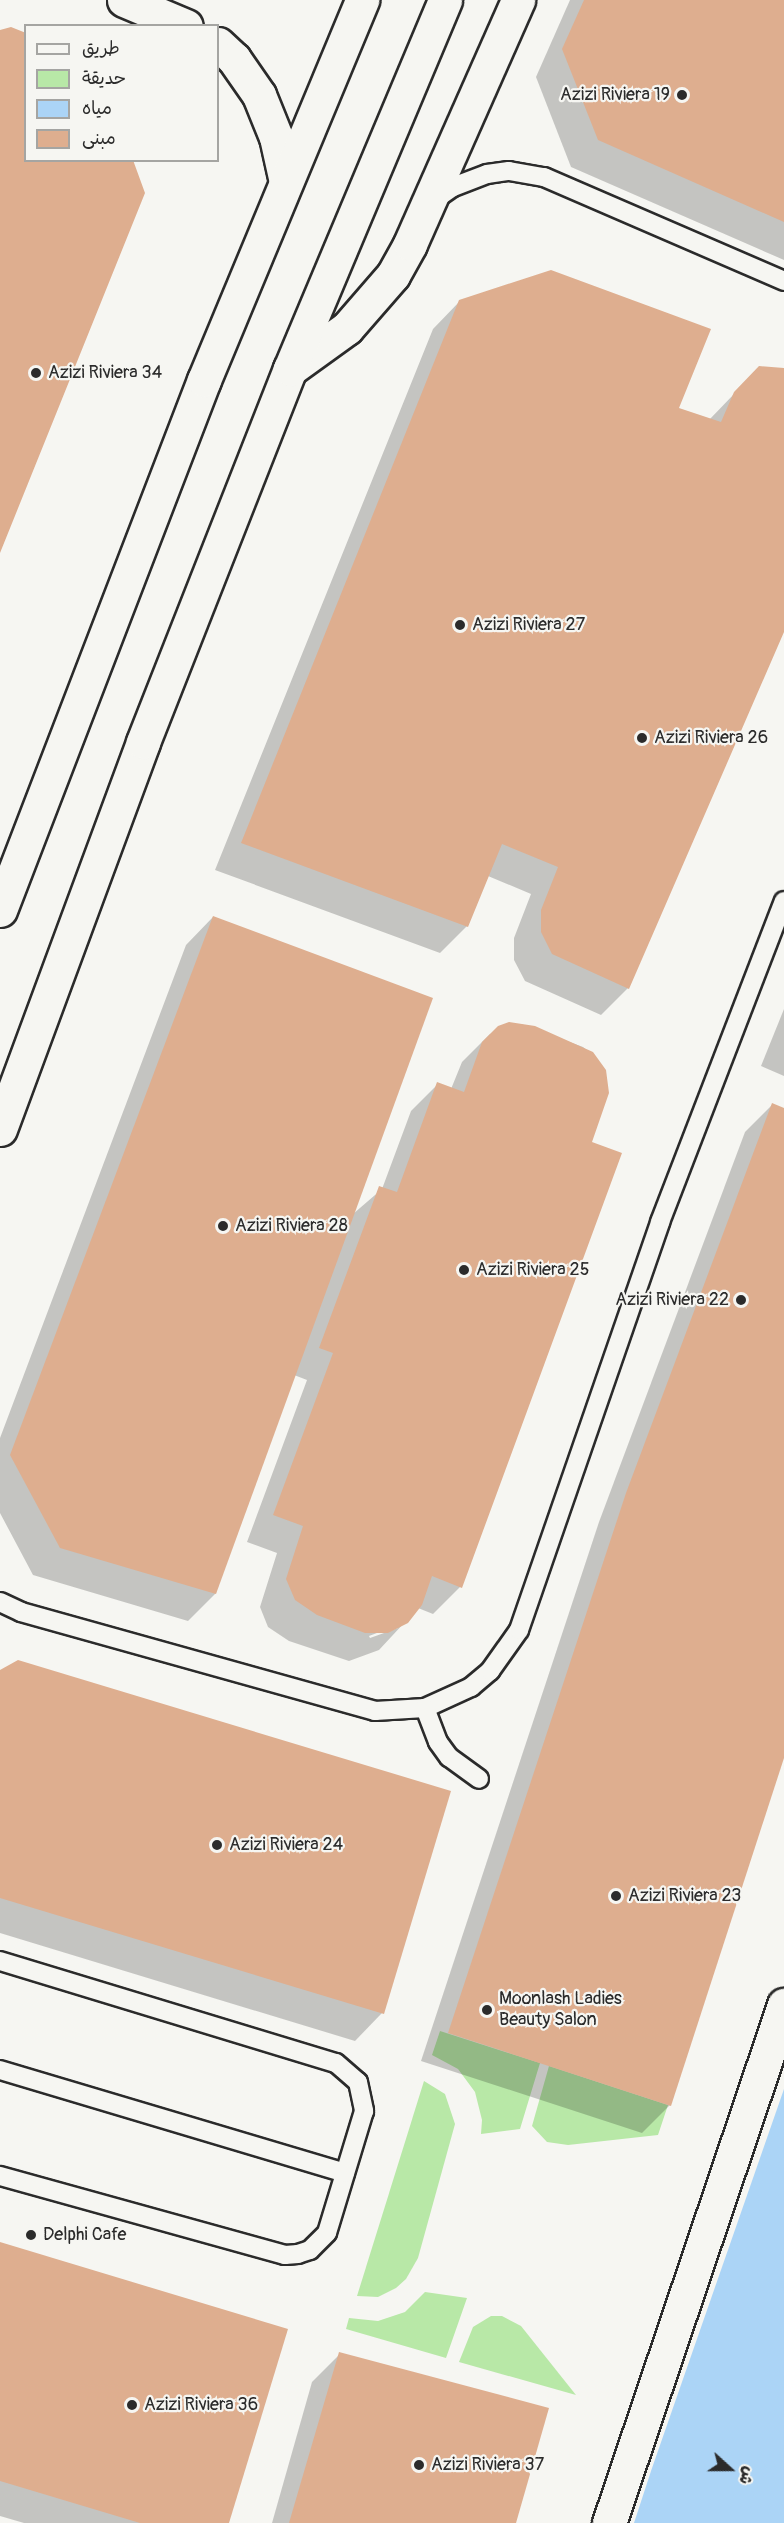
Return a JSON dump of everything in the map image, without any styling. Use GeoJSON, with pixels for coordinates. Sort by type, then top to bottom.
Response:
{"type":"FeatureCollection","features":[{"type":"Feature","properties":{"kind":"street"},"geometry":{"type":"LineString","coordinates":[[124,0],[181,24]]}},
{"type":"Feature","properties":{"kind":"street"},"geometry":{"type":"LineString","coordinates":[[0,910],[93,662],[286,182],[362,0]]}},
{"type":"Feature","properties":{"kind":"street"},"geometry":{"type":"LineString","coordinates":[[0,1129],[143,742],[290,369],[445,0]]}},
{"type":"Feature","properties":{"kind":"street"},"geometry":{"type":"LineString","coordinates":[[290,369],[329,343],[372,303],[399,265],[518,0]]}},
{"type":"Feature","properties":{"kind":"street"},"geometry":{"type":"LineString","coordinates":[[219,45],[234,59],[259,95],[276,136],[286,182]]}},
{"type":"Feature","properties":{"kind":"street"},"geometry":{"type":"LineString","coordinates":[[609,2523],[784,2005]]}},
{"type":"Feature","properties":{"kind":"lane"},"geometry":{"type":"LineString","coordinates":[[423,211],[437,198],[470,179],[508,171],[525,173],[561,183],[784,281]]}},
{"type":"Feature","properties":{"kind":"lane"},"geometry":{"type":"LineString","coordinates":[[0,1602],[21,1612],[351,1706],[401,1712],[425,1708],[477,1682],[507,1652],[519,1630],[660,1222],[784,901]]}},
{"type":"Feature","properties":{"kind":"lane"},"geometry":{"type":"LineString","coordinates":[[425,1708],[438,1742],[449,1757],[479,1779]]}},
{"type":"Feature","properties":{"kind":"lane"},"geometry":{"type":"LineString","coordinates":[[0,1961],[336,2062],[348,2070],[363,2097],[364,2111],[327,2233],[310,2250],[291,2254],[0,2176]]}},
{"type":"Feature","properties":{"kind":"lane"},"geometry":{"type":"LineString","coordinates":[[0,2070],[345,2173]]}},
{"type":"Feature","properties":{"kind":"green space"},"geometry":{"type":"Polygon","coordinates":[[[440,2031],[540,2063],[520,2129],[481,2134],[482,2120],[475,2092],[458,2069],[432,2055],[440,2031]]]}},
{"type":"Feature","properties":{"kind":"green space"},"geometry":{"type":"Polygon","coordinates":[[[549,2066],[668,2105],[658,2135],[568,2145],[547,2142],[532,2126],[549,2066]]]}},
{"type":"Feature","properties":{"kind":"green space"},"geometry":{"type":"Polygon","coordinates":[[[424,2081],[445,2094],[455,2124],[418,2258],[406,2279],[396,2288],[378,2297],[357,2296],[424,2081]]]}},
{"type":"Feature","properties":{"kind":"green space"},"geometry":{"type":"Polygon","coordinates":[[[425,2292],[467,2298],[446,2358],[346,2329],[349,2318],[378,2321],[405,2312],[425,2292]]]}},
{"type":"Feature","properties":{"kind":"green space"},"geometry":{"type":"Polygon","coordinates":[[[491,2316],[502,2316],[521,2326],[576,2395],[459,2362],[473,2327],[491,2316]]]}},
{"type":"Feature","properties":{"kind":"water"},"geometry":{"type":"Polygon","coordinates":[[[784,2089],[784,2523],[634,2523],[651,2471],[784,2089]]]}},
{"type":"Feature","properties":{"kind":"building","name":"Azizi Riviera 19"},"geometry":{"type":"Polygon","coordinates":[[[584,0],[784,0],[784,222],[598,140],[562,49],[584,0]]]}},
{"type":"Feature","properties":{"kind":"building","name":"Azizi Riviera 34"},"geometry":{"type":"Polygon","coordinates":[[[11,27],[24,32],[24,162],[134,162],[145,193],[0,553],[0,30],[11,27]]]}},
{"type":"Feature","properties":{"kind":"building","name":"Azizi Riviera 27"},"geometry":{"type":"Polygon","coordinates":[[[551,270],[711,329],[679,408],[721,422],[734,392],[759,366],[784,368],[784,632],[629,989],[552,954],[541,932],[541,910],[558,867],[502,844],[468,927],[241,843],[459,300],[551,270]]]}},
{"type":"Feature","properties":{"kind":"building","name":"Azizi Riviera 28"},"geometry":{"type":"Polygon","coordinates":[[[213,916],[433,998],[216,1594],[60,1548],[10,1455],[213,916]]]}},
{"type":"Feature","properties":{"kind":"building","name":"Azizi Riviera 25"},"geometry":{"type":"Polygon","coordinates":[[[509,1022],[535,1026],[593,1052],[606,1070],[609,1093],[592,1142],[622,1153],[462,1588],[432,1576],[422,1605],[408,1623],[388,1633],[365,1633],[317,1615],[295,1600],[286,1579],[303,1526],[273,1515],[333,1353],[319,1348],[379,1186],[397,1192],[437,1082],[464,1092],[482,1042],[498,1026],[509,1022]]]}},
{"type":"Feature","properties":{"kind":"building","name":"Azizi Riviera 23"},"geometry":{"type":"Polygon","coordinates":[[[772,1103],[784,1108],[784,1758],[671,2106],[448,2033],[626,1493],[772,1103]]]}},
{"type":"Feature","properties":{"kind":"building","name":"Azizi Riviera 24"},"geometry":{"type":"Polygon","coordinates":[[[18,1660],[451,1791],[384,2014],[0,1898],[0,1670],[18,1660]]]}},
{"type":"Feature","properties":{"kind":"building","name":"Azizi Riviera 36"},"geometry":{"type":"Polygon","coordinates":[[[0,2242],[288,2329],[229,2523],[140,2523],[0,2481],[0,2242]]]}},
{"type":"Feature","properties":{"kind":"building","name":"Azizi Riviera 37"},"geometry":{"type":"Polygon","coordinates":[[[339,2352],[549,2408],[516,2523],[289,2523],[339,2352]]]}},
{"type":"Feature","properties":{"kind":"place","name":"Azizi Riviera 19"},"geometry":{"type":"Point","coordinates":[682,95]}},
{"type":"Feature","properties":{"kind":"place","name":"Azizi Riviera 34"},"geometry":{"type":"Point","coordinates":[36,373]}},
{"type":"Feature","properties":{"kind":"place","name":"Azizi Riviera 27"},"geometry":{"type":"Point","coordinates":[460,625]}},
{"type":"Feature","properties":{"kind":"place","name":"Azizi Riviera 26"},"geometry":{"type":"Point","coordinates":[642,738]}},
{"type":"Feature","properties":{"kind":"place","name":"Azizi Riviera 28"},"geometry":{"type":"Point","coordinates":[223,1226]}},
{"type":"Feature","properties":{"kind":"place","name":"Azizi Riviera 25"},"geometry":{"type":"Point","coordinates":[464,1270]}},
{"type":"Feature","properties":{"kind":"place","name":"Azizi Riviera 22"},"geometry":{"type":"Point","coordinates":[741,1300]}},
{"type":"Feature","properties":{"kind":"place","name":"Azizi Riviera 24"},"geometry":{"type":"Point","coordinates":[217,1845]}},
{"type":"Feature","properties":{"kind":"place","name":"Azizi Riviera 23"},"geometry":{"type":"Point","coordinates":[616,1896]}},
{"type":"Feature","properties":{"kind":"place","name":"Moonlash Ladies Beauty Salon"},"geometry":{"type":"Point","coordinates":[487,2010]}},
{"type":"Feature","properties":{"kind":"place","name":"Delphi Cafe"},"geometry":{"type":"Point","coordinates":[31,2235]}},
{"type":"Feature","properties":{"kind":"place","name":"Azizi Riviera 36"},"geometry":{"type":"Point","coordinates":[132,2405]}},
{"type":"Feature","properties":{"kind":"place","name":"Azizi Riviera 37"},"geometry":{"type":"Point","coordinates":[419,2465]}}]}
